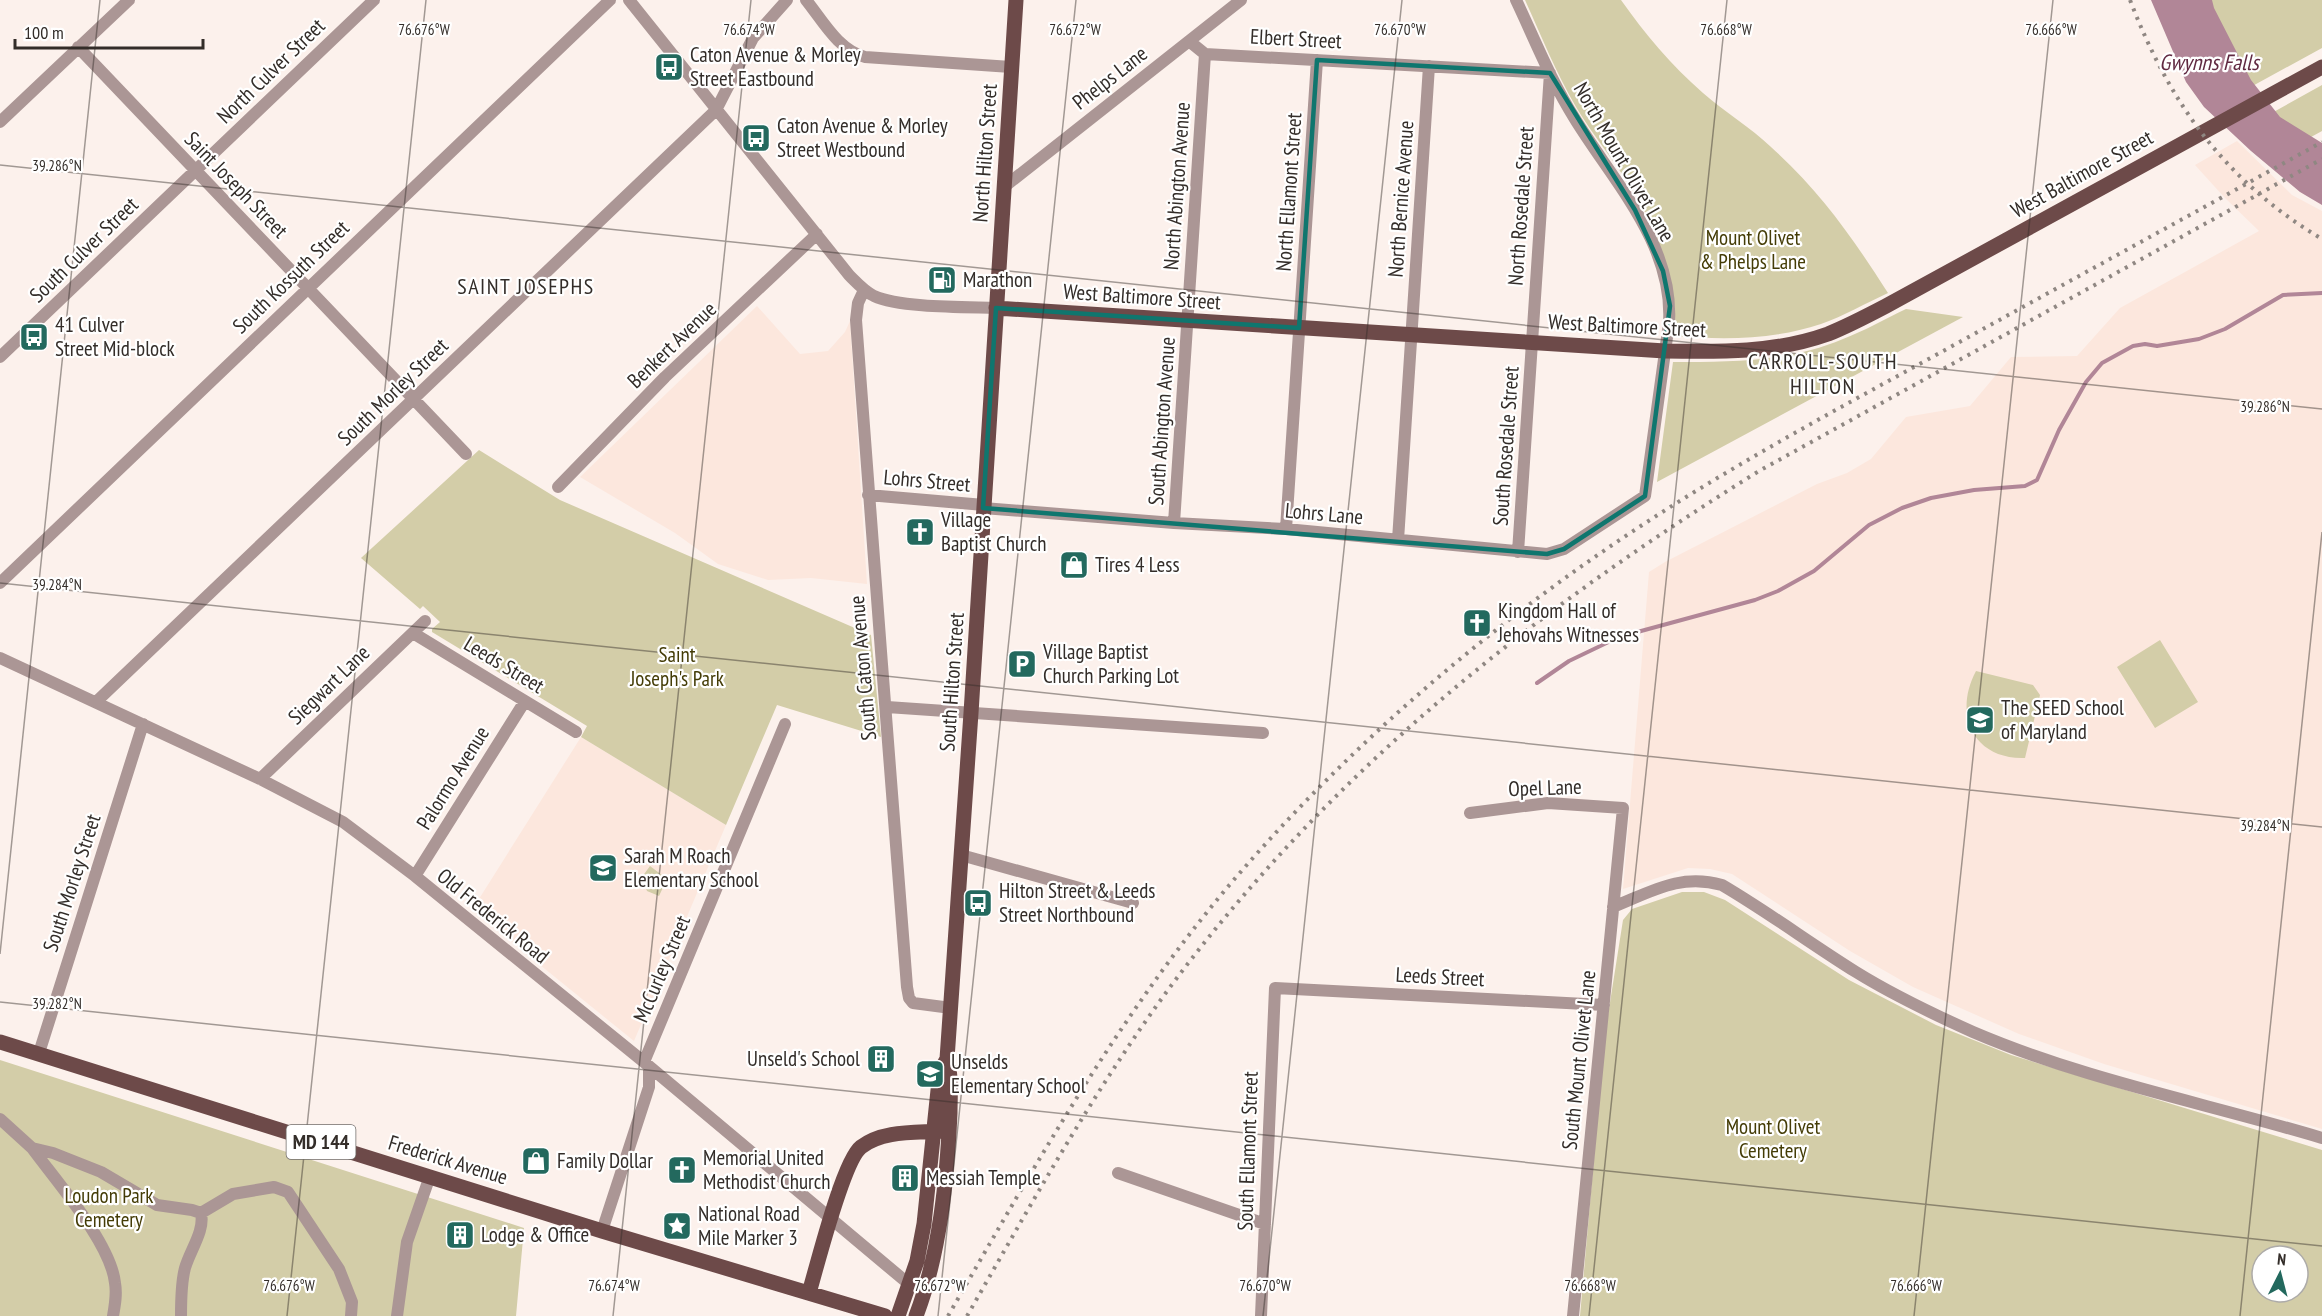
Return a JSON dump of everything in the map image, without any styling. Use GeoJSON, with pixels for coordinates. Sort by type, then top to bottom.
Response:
{"type":"FeatureCollection","features":[{"type":"Feature","properties":{"kind":"main road","name":"North Hilton Street"},"geometry":{"type":"LineString","coordinates":[[996,308],[1016,0]]}},
{"type":"Feature","properties":{"kind":"main road","name":"West Baltimore Street"},"geometry":{"type":"LineString","coordinates":[[996,308],[1665,351],[1746,351],[1801,342],[1827,334],[1886,306],[2322,67]]}},
{"type":"Feature","properties":{"kind":"main road","name":"South Hilton Street"},"geometry":{"type":"LineString","coordinates":[[916,1316],[937,1240],[941,1131],[940,1071],[946,1059],[951,1008],[996,308]]}},
{"type":"Feature","properties":{"kind":"main road","name":"Frederick Avenue"},"geometry":{"type":"LineString","coordinates":[[0,1042],[885,1316]]}},
{"type":"Feature","properties":{"kind":"main road","name":"South Hilton Street"},"geometry":{"type":"LineString","coordinates":[[898,1316],[917,1261],[941,1131]]}},
{"type":"Feature","properties":{"kind":"main road"},"geometry":{"type":"LineString","coordinates":[[809,1293],[845,1175],[860,1147],[891,1135],[941,1131]]}},
{"type":"Feature","properties":{"kind":"street"},"geometry":{"type":"LineString","coordinates":[[0,122],[129,0]]}},
{"type":"Feature","properties":{"kind":"street","name":"North Culver Street"},"geometry":{"type":"LineString","coordinates":[[196,171],[374,0]]}},
{"type":"Feature","properties":{"kind":"street","name":"South Kossuth Street"},"geometry":{"type":"LineString","coordinates":[[0,583],[610,0]]}},
{"type":"Feature","properties":{"kind":"street"},"geometry":{"type":"LineString","coordinates":[[628,0],[849,275],[864,290]]}},
{"type":"Feature","properties":{"kind":"street","name":"South Morley Street"},"geometry":{"type":"LineString","coordinates":[[96,702],[716,110],[753,38],[787,0]]}},
{"type":"Feature","properties":{"kind":"street"},"geometry":{"type":"LineString","coordinates":[[806,0],[841,43],[856,55],[1011,67]]}},
{"type":"Feature","properties":{"kind":"street","name":"Phelps Lane"},"geometry":{"type":"LineString","coordinates":[[1004,187],[1241,0]]}},
{"type":"Feature","properties":{"kind":"street","name":"North Mount Olivet Lane"},"geometry":{"type":"LineString","coordinates":[[1516,0],[1574,119],[1635,210],[1663,271],[1670,306],[1665,351]]}},
{"type":"Feature","properties":{"kind":"street"},"geometry":{"type":"LineString","coordinates":[[1189,41],[1205,54]]}},
{"type":"Feature","properties":{"kind":"street","name":"Saint Joseph Street"},"geometry":{"type":"LineString","coordinates":[[78,47],[466,454]]}},
{"type":"Feature","properties":{"kind":"street","name":"Elbert Street"},"geometry":{"type":"LineString","coordinates":[[1205,54],[1550,73]]}},
{"type":"Feature","properties":{"kind":"street","name":"North Abington Avenue"},"geometry":{"type":"LineString","coordinates":[[1188,320],[1205,54]]}},
{"type":"Feature","properties":{"kind":"street","name":"North Ellamont Street"},"geometry":{"type":"LineString","coordinates":[[1299,328],[1317,60]]}},
{"type":"Feature","properties":{"kind":"street","name":"North Bernice Avenue"},"geometry":{"type":"LineString","coordinates":[[1398,540],[1429,66]]}},
{"type":"Feature","properties":{"kind":"street","name":"North Rosedale Street"},"geometry":{"type":"LineString","coordinates":[[1532,342],[1550,73]]}},
{"type":"Feature","properties":{"kind":"street","name":"South Culver Street"},"geometry":{"type":"LineString","coordinates":[[0,357],[196,171]]}},
{"type":"Feature","properties":{"kind":"street","name":"Benkert Avenue"},"geometry":{"type":"LineString","coordinates":[[558,487],[665,377],[817,234]]}},
{"type":"Feature","properties":{"kind":"street","name":"West Baltimore Street"},"geometry":{"type":"LineString","coordinates":[[864,290],[876,297],[892,301],[996,308]]}},
{"type":"Feature","properties":{"kind":"street","name":"South Caton Avenue"},"geometry":{"type":"LineString","coordinates":[[864,290],[858,303],[856,320],[867,495],[887,707],[909,998],[913,1003],[921,1005],[951,1008]]}},
{"type":"Feature","properties":{"kind":"street","name":"South Abington Avenue"},"geometry":{"type":"LineString","coordinates":[[1174,523],[1188,320]]}},
{"type":"Feature","properties":{"kind":"street"},"geometry":{"type":"LineString","coordinates":[[1286,530],[1299,328]]}},
{"type":"Feature","properties":{"kind":"street","name":"South Rosedale Street"},"geometry":{"type":"LineString","coordinates":[[1518,552],[1532,342]]}},
{"type":"Feature","properties":{"kind":"street","name":"Lohrs Lane"},"geometry":{"type":"LineString","coordinates":[[983,507],[1286,530],[1518,552],[1547,554],[1557,552],[1645,496],[1665,351]]}},
{"type":"Feature","properties":{"kind":"street","name":"Lohrs Street"},"geometry":{"type":"LineString","coordinates":[[867,495],[983,507]]}},
{"type":"Feature","properties":{"kind":"street","name":"Siegwart Lane"},"geometry":{"type":"LineString","coordinates":[[260,778],[426,621]]}},
{"type":"Feature","properties":{"kind":"street","name":"Leeds Street"},"geometry":{"type":"LineString","coordinates":[[413,633],[576,732]]}},
{"type":"Feature","properties":{"kind":"street","name":"Old Frederick Road"},"geometry":{"type":"LineString","coordinates":[[0,658],[260,778],[344,822],[415,876],[647,1065],[910,1285]]}},
{"type":"Feature","properties":{"kind":"street","name":"Palormo Avenue"},"geometry":{"type":"LineString","coordinates":[[415,876],[525,701]]}},
{"type":"Feature","properties":{"kind":"street"},"geometry":{"type":"LineString","coordinates":[[887,707],[1263,733]]}},
{"type":"Feature","properties":{"kind":"street","name":"South Morley Street"},"geometry":{"type":"LineString","coordinates":[[39,1053],[143,724]]}},
{"type":"Feature","properties":{"kind":"street","name":"McCurley Street"},"geometry":{"type":"LineString","coordinates":[[603,1230],[649,1087],[647,1065],[785,724]]}},
{"type":"Feature","properties":{"kind":"street","name":"Opel Lane"},"geometry":{"type":"LineString","coordinates":[[1470,813],[1548,803],[1623,808]]}},
{"type":"Feature","properties":{"kind":"street","name":"South Mount Olivet Lane"},"geometry":{"type":"LineString","coordinates":[[1574,1316],[1623,808]]}},
{"type":"Feature","properties":{"kind":"street"},"geometry":{"type":"LineString","coordinates":[[961,855],[1133,903]]}},
{"type":"Feature","properties":{"kind":"street"},"geometry":{"type":"LineString","coordinates":[[1613,907],[1681,881],[1707,881],[1722,885],[1857,972],[1898,995],[1975,1032],[2036,1055],[2133,1086],[2322,1138]]}},
{"type":"Feature","properties":{"kind":"street","name":"Leeds Street"},"geometry":{"type":"LineString","coordinates":[[1275,988],[1604,1005]]}},
{"type":"Feature","properties":{"kind":"street","name":"South Ellamont Street"},"geometry":{"type":"LineString","coordinates":[[1261,1316],[1275,988]]}},
{"type":"Feature","properties":{"kind":"street"},"geometry":{"type":"LineString","coordinates":[[0,1119],[32,1148],[89,1226],[104,1251],[115,1281],[114,1316]]}},
{"type":"Feature","properties":{"kind":"street"},"geometry":{"type":"LineString","coordinates":[[32,1148],[53,1153],[101,1172],[157,1205],[201,1213],[233,1194],[274,1186],[288,1192],[339,1269],[352,1302],[351,1316]]}},
{"type":"Feature","properties":{"kind":"street"},"geometry":{"type":"LineString","coordinates":[[1118,1173],[1265,1224]]}},
{"type":"Feature","properties":{"kind":"street"},"geometry":{"type":"LineString","coordinates":[[397,1316],[407,1242],[430,1176]]}},
{"type":"Feature","properties":{"kind":"street"},"geometry":{"type":"LineString","coordinates":[[181,1316],[184,1271],[189,1252],[201,1228],[203,1221],[201,1213]]}},
{"type":"Feature","properties":{"kind":"highlighted area"},"geometry":{"type":"Polygon","coordinates":[[[1317,60],[1550,73],[1635,210],[1663,271],[1670,306],[1645,496],[1564,549],[1547,554],[983,508],[996,308],[1299,328],[1317,60]]]}},
{"type":"Feature","properties":{"kind":"shaded area","name":"The SEED School of Maryland"},"geometry":{"type":"Polygon","coordinates":[[[2237,141],[2292,195],[2322,211],[2322,1129],[2104,1064],[2019,1034],[1913,987],[1850,951],[1732,874],[1710,869],[1688,868],[1623,889],[1649,572],[1817,484],[1847,473],[1871,459],[1906,417],[1970,406],[2011,357],[2077,356],[2120,308],[2259,231],[2195,165],[2237,141]]]}},
{"type":"Feature","properties":{"kind":"shaded area"},"geometry":{"type":"Polygon","coordinates":[[[757,306],[800,354],[828,351],[845,332],[850,321],[867,584],[811,578],[768,580],[718,564],[675,533],[580,477],[757,306]]]}},
{"type":"Feature","properties":{"kind":"shaded area","name":"Sarah M Roach Elementary School"},"geometry":{"type":"Polygon","coordinates":[[[581,737],[726,825],[634,1041],[472,910],[581,737]]]}},
{"type":"Feature","properties":{"kind":"green space","name":"Mount Olivet & Phelps Lane"},"geometry":{"type":"Polygon","coordinates":[[[1525,0],[1621,0],[1649,37],[1691,82],[1763,140],[1805,181],[1848,234],[1888,293],[1830,321],[1785,333],[1748,338],[1675,336],[1675,316],[1669,277],[1649,221],[1630,186],[1576,107],[1525,0]]]}},
{"type":"Feature","properties":{"kind":"green space"},"geometry":{"type":"Polygon","coordinates":[[[2180,0],[2322,0],[2322,48],[2227,100],[2180,0]]]}},
{"type":"Feature","properties":{"kind":"green space"},"geometry":{"type":"Polygon","coordinates":[[[2322,85],[2322,131],[2278,155],[2252,124],[2322,85]]]}},
{"type":"Feature","properties":{"kind":"green space"},"geometry":{"type":"Polygon","coordinates":[[[1906,309],[1963,317],[1657,482],[1673,362],[1738,361],[1802,352],[1851,336],[1906,309]]]}},
{"type":"Feature","properties":{"kind":"green space","name":"Saint Joseph's Park"},"geometry":{"type":"Polygon","coordinates":[[[479,450],[560,500],[871,635],[881,737],[777,705],[726,825],[581,737],[587,726],[432,632],[432,629],[440,622],[423,606],[420,609],[361,558],[479,450]]]}},
{"type":"Feature","properties":{"kind":"green space"},"geometry":{"type":"Polygon","coordinates":[[[2160,640],[2198,702],[2155,728],[2117,667],[2160,640]]]}},
{"type":"Feature","properties":{"kind":"green space"},"geometry":{"type":"Polygon","coordinates":[[[1976,671],[2033,685],[2040,695],[2025,758],[2007,757],[1992,751],[1981,743],[1972,731],[1967,703],[1969,687],[1976,671]]]}},
{"type":"Feature","properties":{"kind":"green space"},"geometry":{"type":"Polygon","coordinates":[[[650,866],[667,879],[659,896],[647,891],[642,877],[650,866]]]}},
{"type":"Feature","properties":{"kind":"green space","name":"Mount Olivet Cemetery"},"geometry":{"type":"Polygon","coordinates":[[[1682,892],[1704,892],[1725,900],[1849,980],[1936,1025],[2011,1055],[2322,1150],[2322,1316],[1580,1316],[1605,1034],[1623,920],[1632,909],[1682,892]]]}},
{"type":"Feature","properties":{"kind":"green space","name":"Loudon Park Cemetery"},"geometry":{"type":"Polygon","coordinates":[[[0,1060],[524,1228],[516,1316],[0,1316],[0,1060]]]}},
{"type":"Feature","properties":{"kind":"water","name":"Gwynns Falls"},"geometry":{"type":"Polygon","coordinates":[[[2151,0],[2212,0],[2251,80],[2280,117],[2322,143],[2322,205],[2300,192],[2204,107],[2186,82],[2151,0]]]}},
{"type":"Feature","properties":{"kind":"waterway"},"geometry":{"type":"LineString","coordinates":[[1537,683],[1569,661],[1619,637],[1755,600],[1778,591],[1814,571],[1869,525],[1902,508],[1931,498],[1974,490],[2025,486],[2037,480],[2059,430],[2086,382],[2102,363],[2133,346],[2145,344],[2157,346],[2199,339],[2225,329],[2283,295],[2322,293]]}},
{"type":"Feature","properties":{"kind":"railway"},"geometry":{"type":"LineString","coordinates":[[2130,0],[2163,73],[2205,137],[2257,192],[2322,239]]}},
{"type":"Feature","properties":{"kind":"railway"},"geometry":{"type":"LineString","coordinates":[[948,1316],[1044,1151],[1112,1043],[1186,939],[1226,889],[1326,780],[1436,680],[1552,587],[1710,482],[2322,142]]}},
{"type":"Feature","properties":{"kind":"railway"},"geometry":{"type":"LineString","coordinates":[[967,1316],[1046,1178],[1102,1087],[1161,999],[1193,957],[1254,883],[1318,814],[1454,688],[1601,575],[1759,471],[2322,159]]}},
{"type":"Feature","properties":{"kind":"place","name":"Caton Avenue & Morley Street Eastbound"},"geometry":{"type":"Point","coordinates":[669,67]}},
{"type":"Feature","properties":{"kind":"place","name":"Caton Avenue & Morley Street Westbound"},"geometry":{"type":"Point","coordinates":[756,138]}},
{"type":"Feature","properties":{"kind":"place","name":"Marathon"},"geometry":{"type":"Point","coordinates":[942,280]}},
{"type":"Feature","properties":{"kind":"place","name":"41 Culver Street Mid-block"},"geometry":{"type":"Point","coordinates":[34,337]}},
{"type":"Feature","properties":{"kind":"place","name":"Village Baptist Church"},"geometry":{"type":"Point","coordinates":[920,532]}},
{"type":"Feature","properties":{"kind":"place","name":"Tires 4 Less"},"geometry":{"type":"Point","coordinates":[1074,565]}},
{"type":"Feature","properties":{"kind":"place","name":"Kingdom Hall of Jehovahs Witnesses"},"geometry":{"type":"Point","coordinates":[1477,623]}},
{"type":"Feature","properties":{"kind":"place","name":"Village Baptist Church Parking Lot"},"geometry":{"type":"Point","coordinates":[1022,664]}},
{"type":"Feature","properties":{"kind":"place","name":"The SEED School of Maryland"},"geometry":{"type":"Point","coordinates":[1980,720]}},
{"type":"Feature","properties":{"kind":"place","name":"Sarah M Roach Elementary School"},"geometry":{"type":"Point","coordinates":[603,868]}},
{"type":"Feature","properties":{"kind":"place","name":"Hilton Street & Leeds Street Northbound"},"geometry":{"type":"Point","coordinates":[978,903]}},
{"type":"Feature","properties":{"kind":"place","name":"Unseld's School"},"geometry":{"type":"Point","coordinates":[881,1059]}},
{"type":"Feature","properties":{"kind":"place","name":"Unselds Elementary School"},"geometry":{"type":"Point","coordinates":[930,1074]}},
{"type":"Feature","properties":{"kind":"place","name":"Family Dollar"},"geometry":{"type":"Point","coordinates":[536,1161]}},
{"type":"Feature","properties":{"kind":"place","name":"Memorial United Methodist Church"},"geometry":{"type":"Point","coordinates":[682,1170]}},
{"type":"Feature","properties":{"kind":"place","name":"Messiah Temple"},"geometry":{"type":"Point","coordinates":[905,1178]}},
{"type":"Feature","properties":{"kind":"place","name":"National Road Mile Marker 3"},"geometry":{"type":"Point","coordinates":[677,1226]}},
{"type":"Feature","properties":{"kind":"place","name":"Lodge & Office"},"geometry":{"type":"Point","coordinates":[460,1235]}},
{"type":"Feature","properties":{"kind":"district","name":"SAINT JOSEPHS"},"geometry":{"type":"Point","coordinates":[526,286]}},
{"type":"Feature","properties":{"kind":"district","name":"CARROLL-SOUTH HILTON"},"geometry":{"type":"Point","coordinates":[1823,374]}}]}
